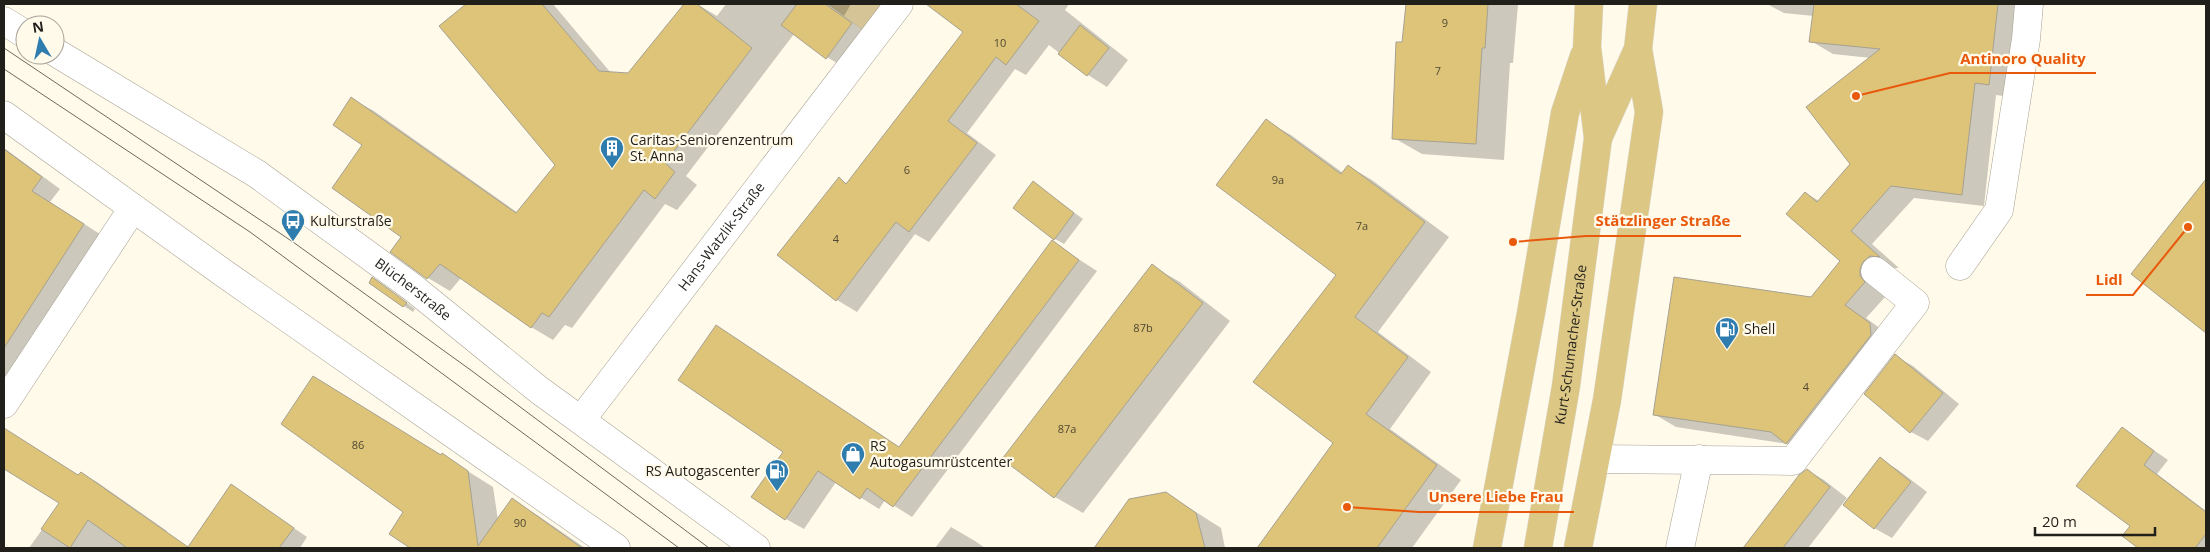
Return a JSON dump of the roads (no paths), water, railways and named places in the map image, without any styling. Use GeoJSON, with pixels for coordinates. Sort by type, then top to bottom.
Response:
{"type":"FeatureCollection","features":[{"type":"Feature","properties":{"kind":"main road","name":"Kurt-Schumacher-Straße"},"geometry":{"type":"LineString","coordinates":[[1538,548],[1566,386],[1598,138],[1587,47],[1589,4]]}},
{"type":"Feature","properties":{"kind":"main road","name":"Kurt-Schumacher-Straße"},"geometry":{"type":"LineString","coordinates":[[1598,138],[1638,49],[1643,4]]}},
{"type":"Feature","properties":{"kind":"main road"},"geometry":{"type":"LineString","coordinates":[[1487,548],[1531,313],[1565,113],[1587,47]]}},
{"type":"Feature","properties":{"kind":"main road"},"geometry":{"type":"LineString","coordinates":[[1578,548],[1596,459],[1649,112],[1638,49]]}},
{"type":"Feature","properties":{"kind":"street","name":"Hans-Watzlik-Straße"},"geometry":{"type":"LineString","coordinates":[[580,420],[898,4]]}},
{"type":"Feature","properties":{"kind":"street"},"geometry":{"type":"LineString","coordinates":[[1960,266],[1999,210],[2026,39],[2029,4]]}},
{"type":"Feature","properties":{"kind":"street"},"geometry":{"type":"LineString","coordinates":[[4,21],[15,28]]}},
{"type":"Feature","properties":{"kind":"street","name":"Blücherstraße"},"geometry":{"type":"LineString","coordinates":[[65,58],[257,174],[412,287],[539,390],[756,548]]}},
{"type":"Feature","properties":{"kind":"street"},"geometry":{"type":"LineString","coordinates":[[4,115],[616,548]]}},
{"type":"Feature","properties":{"kind":"street"},"geometry":{"type":"LineString","coordinates":[[4,404],[133,208]]}},
{"type":"Feature","properties":{"kind":"street"},"geometry":{"type":"LineString","coordinates":[[1596,459],[1793,461],[1915,303],[1874,271]]}},
{"type":"Feature","properties":{"kind":"street"},"geometry":{"type":"LineString","coordinates":[[1680,548],[1699,459]]}},
{"type":"Feature","properties":{"kind":"tram line"},"geometry":{"type":"LineString","coordinates":[[4,48],[293,242],[472,371],[709,548]]}},
{"type":"Feature","properties":{"kind":"tram line"},"geometry":{"type":"LineString","coordinates":[[4,69],[250,232],[679,548]]}},
{"type":"Feature","properties":{"kind":"place","name":"Antinoro Quality"},"geometry":{"type":"Point","coordinates":[1856,96]}},
{"type":"Feature","properties":{"kind":"place","name":"Caritas-Seniorenzentrum St. Anna"},"geometry":{"type":"Point","coordinates":[612,169]}},
{"type":"Feature","properties":{"kind":"place","name":"Lidl"},"geometry":{"type":"Point","coordinates":[2188,227]}},
{"type":"Feature","properties":{"kind":"place","name":"Kulturstraße"},"geometry":{"type":"Point","coordinates":[293,242]}},
{"type":"Feature","properties":{"kind":"place","name":"Stätzlinger Straße"},"geometry":{"type":"Point","coordinates":[1513,242]}},
{"type":"Feature","properties":{"kind":"place","name":"Shell"},"geometry":{"type":"Point","coordinates":[1727,350]}},
{"type":"Feature","properties":{"kind":"place","name":"RS Autogasumrüstcenter"},"geometry":{"type":"Point","coordinates":[853,475]}},
{"type":"Feature","properties":{"kind":"place","name":"RS Autogascenter"},"geometry":{"type":"Point","coordinates":[777,492]}},
{"type":"Feature","properties":{"kind":"place","name":"Unsere Liebe Frau"},"geometry":{"type":"Point","coordinates":[1347,507]}}]}
